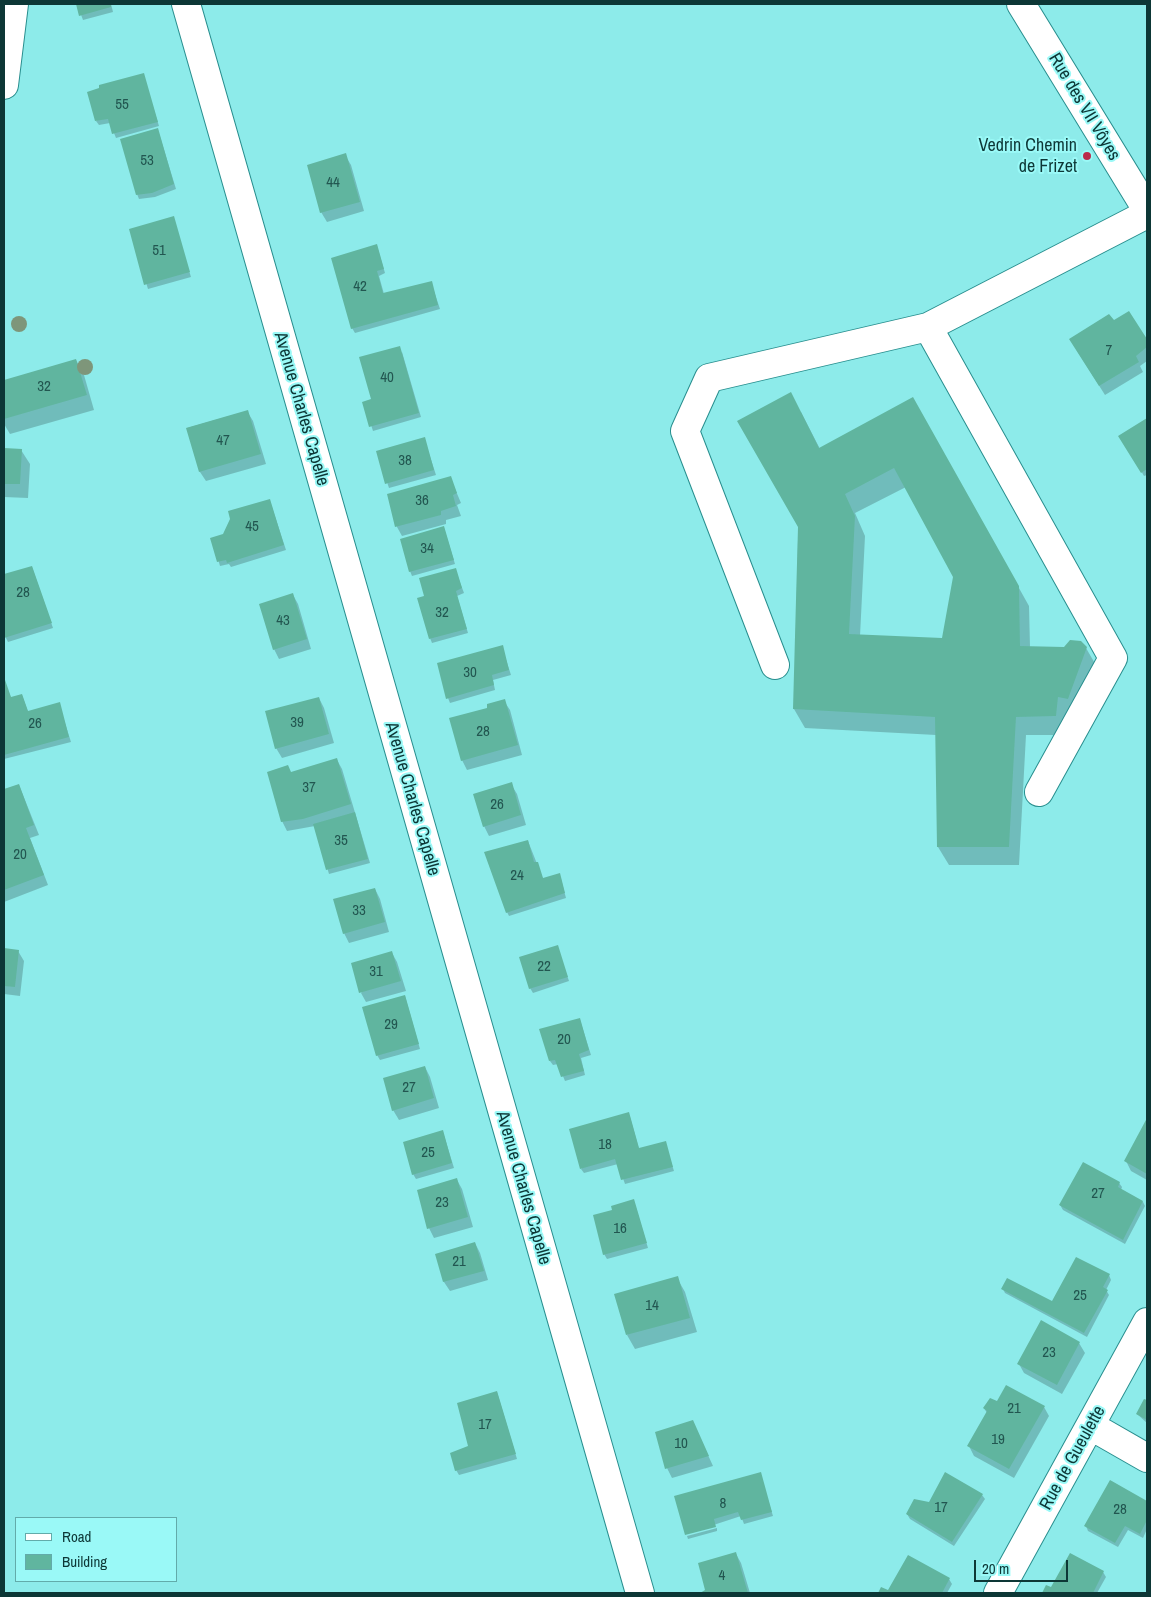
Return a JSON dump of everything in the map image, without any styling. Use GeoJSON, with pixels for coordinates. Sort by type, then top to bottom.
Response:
{"type":"FeatureCollection","features":[{"type":"Feature","properties":{"kind":"street"},"geometry":{"type":"LineString","coordinates":[[4,85],[14,4]]}},
{"type":"Feature","properties":{"kind":"street","name":"Avenue Charles Capelle"},"geometry":{"type":"LineString","coordinates":[[186,4],[640,1593]]}},
{"type":"Feature","properties":{"kind":"street","name":"Rue des VII Vôyes"},"geometry":{"type":"LineString","coordinates":[[1021,4],[1147,212]]}},
{"type":"Feature","properties":{"kind":"street"},"geometry":{"type":"LineString","coordinates":[[775,665],[685,431],[709,378],[928,327],[1147,212]]}},
{"type":"Feature","properties":{"kind":"street"},"geometry":{"type":"LineString","coordinates":[[928,327],[1113,658],[1039,792]]}},
{"type":"Feature","properties":{"kind":"street","name":"Rue de Gueulette"},"geometry":{"type":"LineString","coordinates":[[998,1593],[1147,1322]]}},
{"type":"Feature","properties":{"kind":"street"},"geometry":{"type":"LineString","coordinates":[[1091,1426],[1147,1458]]}},
{"type":"Feature","properties":{"kind":"building"},"geometry":{"type":"Polygon","coordinates":[[[76,4],[111,4],[111,7],[79,16],[76,4]]]}},
{"type":"Feature","properties":{"kind":"building"},"geometry":{"type":"Polygon","coordinates":[[[144,73],[158,122],[112,134],[108,119],[95,121],[87,92],[99,88],[99,85],[144,73]]]}},
{"type":"Feature","properties":{"kind":"building"},"geometry":{"type":"Polygon","coordinates":[[[158,128],[174,184],[152,193],[136,195],[120,139],[158,128]]]}},
{"type":"Feature","properties":{"kind":"building"},"geometry":{"type":"Polygon","coordinates":[[[346,153],[360,202],[320,213],[307,165],[346,153]]]}},
{"type":"Feature","properties":{"kind":"building"},"geometry":{"type":"Polygon","coordinates":[[[174,216],[190,272],[144,285],[129,229],[174,216]]]}},
{"type":"Feature","properties":{"kind":"building"},"geometry":{"type":"Polygon","coordinates":[[[377,244],[384,269],[377,271],[383,293],[432,281],[438,305],[351,329],[331,258],[377,244]]]}},
{"type":"Feature","properties":{"kind":"building"},"geometry":{"type":"Polygon","coordinates":[[[1129,311],[1147,339],[1147,347],[1136,356],[1139,362],[1099,386],[1069,339],[1109,314],[1114,320],[1129,311]]]}},
{"type":"Feature","properties":{"kind":"building"},"geometry":{"type":"Polygon","coordinates":[[[400,346],[419,413],[369,427],[362,402],[371,399],[359,357],[400,346]]]}},
{"type":"Feature","properties":{"kind":"building"},"geometry":{"type":"Polygon","coordinates":[[[76,359],[87,395],[4,419],[4,380],[76,359]]]}},
{"type":"Feature","properties":{"kind":"building"},"geometry":{"type":"Polygon","coordinates":[[[791,392],[819,448],[913,397],[1019,586],[1020,646],[1064,647],[1070,640],[1081,641],[1087,647],[1068,699],[1058,697],[1056,716],[1016,717],[1009,847],[937,847],[935,717],[793,709],[798,527],[737,421],[791,392]],[[894,468],[845,494],[855,516],[849,634],[942,638],[953,577],[894,468]]]}},
{"type":"Feature","properties":{"kind":"building"},"geometry":{"type":"Polygon","coordinates":[[[248,410],[261,454],[199,472],[186,428],[248,410]]]}},
{"type":"Feature","properties":{"kind":"building"},"geometry":{"type":"Polygon","coordinates":[[[1147,418],[1147,469],[1141,473],[1118,436],[1147,418]]]}},
{"type":"Feature","properties":{"kind":"building"},"geometry":{"type":"Polygon","coordinates":[[[425,437],[434,470],[385,484],[376,451],[425,437]]]}},
{"type":"Feature","properties":{"kind":"building"},"geometry":{"type":"Polygon","coordinates":[[[4,448],[22,449],[20,484],[4,484],[4,448]]]}},
{"type":"Feature","properties":{"kind":"building"},"geometry":{"type":"Polygon","coordinates":[[[451,476],[457,493],[453,495],[456,506],[441,511],[441,515],[395,527],[387,494],[451,476]]]}},
{"type":"Feature","properties":{"kind":"building"},"geometry":{"type":"Polygon","coordinates":[[[270,499],[284,545],[227,563],[226,560],[217,562],[210,538],[223,534],[230,519],[228,511],[270,499]]]}},
{"type":"Feature","properties":{"kind":"building"},"geometry":{"type":"Polygon","coordinates":[[[444,526],[454,560],[409,572],[400,539],[444,526]]]}},
{"type":"Feature","properties":{"kind":"building"},"geometry":{"type":"Polygon","coordinates":[[[32,566],[52,623],[4,638],[4,574],[32,566]]]}},
{"type":"Feature","properties":{"kind":"building"},"geometry":{"type":"Polygon","coordinates":[[[456,568],[462,588],[456,591],[467,629],[429,639],[417,598],[424,596],[419,578],[456,568]]]}},
{"type":"Feature","properties":{"kind":"building"},"geometry":{"type":"Polygon","coordinates":[[[293,593],[307,639],[273,650],[259,604],[293,593]]]}},
{"type":"Feature","properties":{"kind":"building"},"geometry":{"type":"Polygon","coordinates":[[[503,645],[509,670],[492,675],[494,685],[446,699],[437,663],[503,645]]]}},
{"type":"Feature","properties":{"kind":"building"},"geometry":{"type":"Polygon","coordinates":[[[4,677],[11,697],[22,694],[28,711],[60,702],[69,737],[4,755],[4,677]]]}},
{"type":"Feature","properties":{"kind":"building"},"geometry":{"type":"Polygon","coordinates":[[[319,697],[329,734],[275,749],[265,711],[319,697]]]}},
{"type":"Feature","properties":{"kind":"building"},"geometry":{"type":"Polygon","coordinates":[[[505,699],[518,745],[461,761],[449,718],[487,708],[487,704],[505,699]]]}},
{"type":"Feature","properties":{"kind":"building"},"geometry":{"type":"Polygon","coordinates":[[[337,758],[351,804],[303,819],[281,822],[267,772],[288,765],[291,772],[337,758]]]}},
{"type":"Feature","properties":{"kind":"building"},"geometry":{"type":"Polygon","coordinates":[[[512,782],[521,815],[483,827],[473,794],[512,782]]]}},
{"type":"Feature","properties":{"kind":"building"},"geometry":{"type":"Polygon","coordinates":[[[19,784],[34,825],[26,828],[44,875],[4,890],[4,789],[19,784]]]}},
{"type":"Feature","properties":{"kind":"building"},"geometry":{"type":"Polygon","coordinates":[[[355,812],[368,859],[326,870],[313,824],[355,812]]]}},
{"type":"Feature","properties":{"kind":"building"},"geometry":{"type":"Polygon","coordinates":[[[528,840],[534,862],[538,862],[543,878],[560,873],[565,893],[506,913],[484,852],[528,840]]]}},
{"type":"Feature","properties":{"kind":"building"},"geometry":{"type":"Polygon","coordinates":[[[375,888],[385,922],[343,934],[333,899],[375,888]]]}},
{"type":"Feature","properties":{"kind":"building"},"geometry":{"type":"Polygon","coordinates":[[[558,945],[568,977],[529,989],[519,957],[558,945]]]}},
{"type":"Feature","properties":{"kind":"building"},"geometry":{"type":"Polygon","coordinates":[[[4,948],[19,950],[15,987],[4,986],[4,948]]]}},
{"type":"Feature","properties":{"kind":"building"},"geometry":{"type":"Polygon","coordinates":[[[392,951],[401,981],[359,993],[351,963],[392,951]]]}},
{"type":"Feature","properties":{"kind":"building"},"geometry":{"type":"Polygon","coordinates":[[[405,995],[419,1044],[376,1056],[362,1007],[405,995]]]}},
{"type":"Feature","properties":{"kind":"building"},"geometry":{"type":"Polygon","coordinates":[[[580,1018],[589,1050],[579,1054],[584,1071],[561,1077],[555,1060],[549,1061],[539,1029],[580,1018]]]}},
{"type":"Feature","properties":{"kind":"building"},"geometry":{"type":"Polygon","coordinates":[[[425,1066],[434,1098],[392,1111],[383,1078],[425,1066]]]}},
{"type":"Feature","properties":{"kind":"building"},"geometry":{"type":"Polygon","coordinates":[[[629,1112],[639,1148],[666,1141],[673,1167],[621,1180],[615,1159],[580,1169],[569,1129],[629,1112]]]}},
{"type":"Feature","properties":{"kind":"building"},"geometry":{"type":"Polygon","coordinates":[[[1147,1118],[1147,1174],[1124,1161],[1147,1118]]]}},
{"type":"Feature","properties":{"kind":"building"},"geometry":{"type":"Polygon","coordinates":[[[443,1130],[452,1163],[412,1175],[403,1142],[443,1130]]]}},
{"type":"Feature","properties":{"kind":"building"},"geometry":{"type":"Polygon","coordinates":[[[1083,1162],[1120,1182],[1118,1187],[1143,1201],[1123,1240],[1059,1205],[1083,1162]]]}},
{"type":"Feature","properties":{"kind":"building"},"geometry":{"type":"Polygon","coordinates":[[[457,1178],[468,1217],[427,1229],[417,1190],[457,1178]]]}},
{"type":"Feature","properties":{"kind":"building"},"geometry":{"type":"Polygon","coordinates":[[[634,1199],[647,1243],[603,1255],[593,1215],[612,1210],[611,1206],[634,1199]]]}},
{"type":"Feature","properties":{"kind":"building"},"geometry":{"type":"Polygon","coordinates":[[[475,1242],[484,1271],[443,1282],[435,1254],[475,1242]]]}},
{"type":"Feature","properties":{"kind":"building"},"geometry":{"type":"Polygon","coordinates":[[[1076,1257],[1110,1274],[1103,1287],[1108,1290],[1084,1333],[1001,1289],[1007,1278],[1052,1301],[1076,1257]]]}},
{"type":"Feature","properties":{"kind":"building"},"geometry":{"type":"Polygon","coordinates":[[[678,1276],[690,1318],[626,1335],[614,1294],[678,1276]]]}},
{"type":"Feature","properties":{"kind":"building"},"geometry":{"type":"Polygon","coordinates":[[[1041,1320],[1080,1342],[1057,1385],[1017,1364],[1041,1320]]]}},
{"type":"Feature","properties":{"kind":"building"},"geometry":{"type":"Polygon","coordinates":[[[1006,1385],[1045,1406],[1009,1469],[967,1446],[987,1411],[983,1408],[990,1398],[997,1401],[1006,1385]]]}},
{"type":"Feature","properties":{"kind":"building"},"geometry":{"type":"Polygon","coordinates":[[[497,1391],[516,1454],[455,1471],[450,1453],[468,1446],[457,1403],[497,1391]]]}},
{"type":"Feature","properties":{"kind":"building"},"geometry":{"type":"Polygon","coordinates":[[[1144,1399],[1147,1400],[1147,1420],[1136,1414],[1144,1399]]]}},
{"type":"Feature","properties":{"kind":"building"},"geometry":{"type":"Polygon","coordinates":[[[693,1420],[709,1456],[665,1469],[655,1432],[693,1420]]]}},
{"type":"Feature","properties":{"kind":"building"},"geometry":{"type":"Polygon","coordinates":[[[761,1472],[772,1512],[741,1520],[738,1512],[714,1519],[716,1527],[685,1535],[674,1496],[761,1472]]]}},
{"type":"Feature","properties":{"kind":"building"},"geometry":{"type":"Polygon","coordinates":[[[945,1472],[983,1494],[952,1542],[906,1514],[914,1499],[929,1502],[945,1472]]]}},
{"type":"Feature","properties":{"kind":"building"},"geometry":{"type":"Polygon","coordinates":[[[1110,1480],[1147,1501],[1147,1520],[1140,1534],[1125,1526],[1115,1543],[1084,1526],[1110,1480]]]}},
{"type":"Feature","properties":{"kind":"building"},"geometry":{"type":"Polygon","coordinates":[[[736,1552],[748,1593],[700,1593],[705,1590],[698,1563],[736,1552]]]}},
{"type":"Feature","properties":{"kind":"building"},"geometry":{"type":"Polygon","coordinates":[[[1070,1553],[1104,1571],[1093,1593],[1042,1593],[1046,1585],[1051,1587],[1070,1553]]]}},
{"type":"Feature","properties":{"kind":"building"},"geometry":{"type":"Polygon","coordinates":[[[908,1555],[950,1578],[942,1593],[878,1593],[881,1587],[888,1590],[908,1555]]]}},
{"type":"Feature","properties":{"kind":"place","name":"Vedrin Chemin de Frizet"},"geometry":{"type":"Point","coordinates":[1087,156]}}]}
